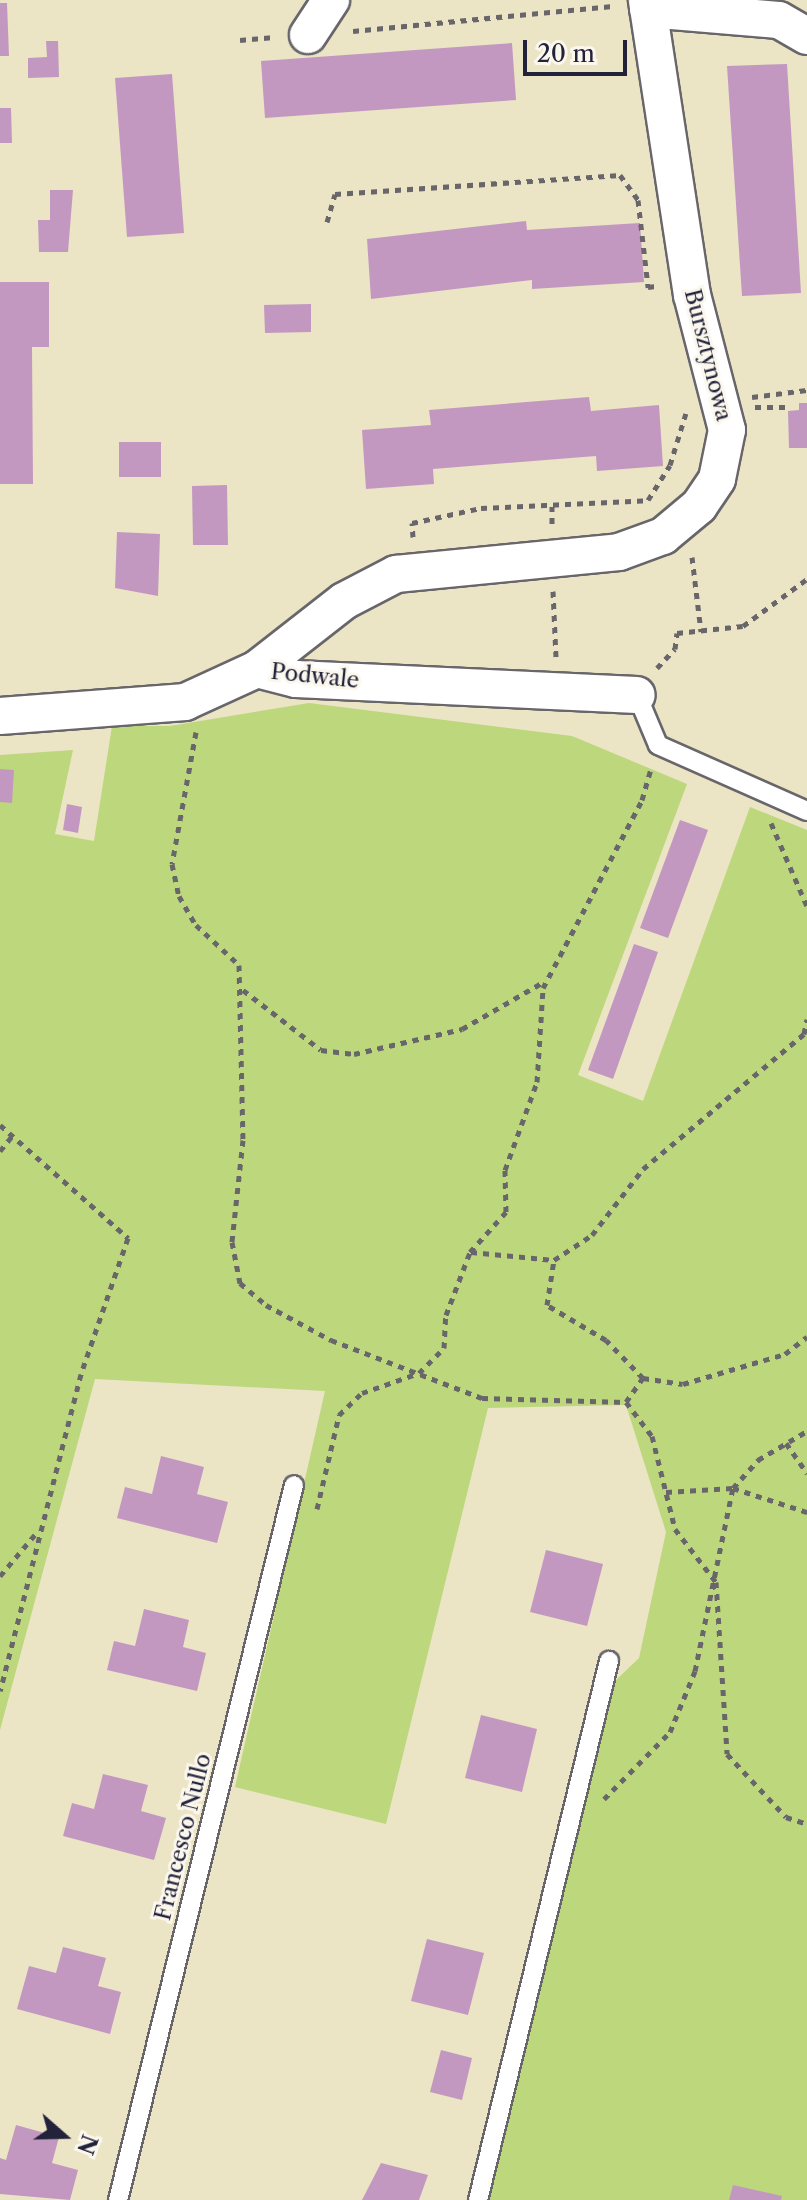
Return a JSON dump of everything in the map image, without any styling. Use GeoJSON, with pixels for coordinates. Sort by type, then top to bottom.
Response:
{"type":"FeatureCollection","features":[{"type":"Feature","properties":{"kind":"street"},"geometry":{"type":"LineString","coordinates":[[639,3],[779,20],[807,36]]}},
{"type":"Feature","properties":{"kind":"street","name":"Bursztynowa"},"geometry":{"type":"LineString","coordinates":[[257,669],[344,601],[396,574],[619,552],[648,544],[688,517],[722,465],[727,430],[705,396],[692,295],[639,3]]}},
{"type":"Feature","properties":{"kind":"street"},"geometry":{"type":"LineString","coordinates":[[308,35],[339,16]]}},
{"type":"Feature","properties":{"kind":"street","name":"Podwale"},"geometry":{"type":"LineString","coordinates":[[0,716],[185,702],[257,669],[296,679],[637,695]]}},
{"type":"Feature","properties":{"kind":"lane"},"geometry":{"type":"LineString","coordinates":[[637,695],[658,745],[807,811]]}},
{"type":"Feature","properties":{"kind":"lane","name":"Francesco Nullo"},"geometry":{"type":"LineString","coordinates":[[118,2200],[294,1485]]}},
{"type":"Feature","properties":{"kind":"lane"},"geometry":{"type":"LineString","coordinates":[[478,2200],[609,1661]]}},
{"type":"Feature","properties":{"kind":"path"},"geometry":{"type":"LineString","coordinates":[[339,16],[608,9],[639,3]]}},
{"type":"Feature","properties":{"kind":"path"},"geometry":{"type":"LineString","coordinates":[[327,222],[335,194],[620,175],[638,200],[648,287],[667,290]]}},
{"type":"Feature","properties":{"kind":"path"},"geometry":{"type":"LineString","coordinates":[[412,523],[481,508],[648,500],[670,465],[705,396],[807,390]]}},
{"type":"Feature","properties":{"kind":"path"},"geometry":{"type":"LineString","coordinates":[[688,517],[701,631]]}},
{"type":"Feature","properties":{"kind":"path"},"geometry":{"type":"LineString","coordinates":[[677,633],[743,626],[807,579]]}},
{"type":"Feature","properties":{"kind":"path"},"geometry":{"type":"LineString","coordinates":[[185,702],[198,749],[172,864],[179,896],[196,925],[239,965],[242,989],[243,1140],[232,1242],[240,1283],[266,1305],[331,1340],[482,1398],[626,1402]]}},
{"type":"Feature","properties":{"kind":"path"},"geometry":{"type":"LineString","coordinates":[[278,1549],[306,1528],[326,1492],[339,1415],[362,1393],[419,1373],[444,1348],[446,1315],[470,1252],[506,1212],[505,1170],[537,1082],[536,1029],[546,980],[642,800],[658,745]]}},
{"type":"Feature","properties":{"kind":"path"},"geometry":{"type":"LineString","coordinates":[[756,789],[807,906]]}},
{"type":"Feature","properties":{"kind":"path"},"geometry":{"type":"LineString","coordinates":[[242,989],[257,1008],[321,1050],[354,1054],[462,1029],[546,980]]}},
{"type":"Feature","properties":{"kind":"path"},"geometry":{"type":"LineString","coordinates":[[470,1252],[554,1260],[592,1235],[643,1169],[804,1034],[807,1019]]}},
{"type":"Feature","properties":{"kind":"path"},"geometry":{"type":"LineString","coordinates":[[0,1125],[128,1238],[39,1529],[0,1691]]}},
{"type":"Feature","properties":{"kind":"path"},"geometry":{"type":"LineString","coordinates":[[0,1151],[12,1136]]}},
{"type":"Feature","properties":{"kind":"path"},"geometry":{"type":"LineString","coordinates":[[554,1260],[547,1305],[606,1340],[643,1378],[683,1384],[785,1354],[807,1337]]}},
{"type":"Feature","properties":{"kind":"path"},"geometry":{"type":"LineString","coordinates":[[626,1402],[643,1378]]}},
{"type":"Feature","properties":{"kind":"path"},"geometry":{"type":"LineString","coordinates":[[626,1402],[652,1436],[675,1529],[716,1582],[727,1754],[786,1817],[807,1824]]}},
{"type":"Feature","properties":{"kind":"path"},"geometry":{"type":"LineString","coordinates":[[568,1830],[655,1755],[670,1732],[695,1671],[716,1582],[733,1488],[786,1443],[807,1431]]}},
{"type":"Feature","properties":{"kind":"path"},"geometry":{"type":"LineString","coordinates":[[786,1443],[807,1473]]}},
{"type":"Feature","properties":{"kind":"path"},"geometry":{"type":"LineString","coordinates":[[666,1492],[733,1488],[807,1512]]}},
{"type":"Feature","properties":{"kind":"path"},"geometry":{"type":"LineString","coordinates":[[0,1576],[39,1529]]}},
{"type":"Feature","properties":{"kind":"green space"},"geometry":{"type":"Polygon","coordinates":[[[309,703],[572,736],[687,784],[578,1075],[643,1101],[750,807],[807,830],[807,2200],[488,2200],[615,1681],[639,1658],[666,1532],[626,1405],[488,1408],[386,1824],[235,1787],[325,1391],[95,1379],[0,1730],[0,755],[73,750],[55,834],[94,841],[112,726],[170,726],[309,703]]]}},
{"type":"Feature","properties":{"kind":"building"},"geometry":{"type":"Polygon","coordinates":[[[0,3],[7,3],[9,56],[0,56],[0,3]]]}},
{"type":"Feature","properties":{"kind":"building"},"geometry":{"type":"Polygon","coordinates":[[[46,41],[58,41],[59,77],[28,78],[28,58],[47,57],[46,41]]]}},
{"type":"Feature","properties":{"kind":"building"},"geometry":{"type":"Polygon","coordinates":[[[512,43],[516,100],[265,118],[261,61],[512,43]]]}},
{"type":"Feature","properties":{"kind":"building"},"geometry":{"type":"Polygon","coordinates":[[[787,64],[801,293],[742,296],[727,66],[787,64]]]}},
{"type":"Feature","properties":{"kind":"building"},"geometry":{"type":"Polygon","coordinates":[[[172,74],[184,233],[127,237],[115,78],[172,74]]]}},
{"type":"Feature","properties":{"kind":"building"},"geometry":{"type":"Polygon","coordinates":[[[0,108],[11,108],[12,143],[0,143],[0,108]]]}},
{"type":"Feature","properties":{"kind":"building"},"geometry":{"type":"Polygon","coordinates":[[[50,190],[73,190],[68,252],[39,252],[38,220],[50,220],[50,190]]]}},
{"type":"Feature","properties":{"kind":"building"},"geometry":{"type":"Polygon","coordinates":[[[526,221],[527,230],[640,223],[644,282],[532,289],[532,280],[371,299],[367,239],[526,221]]]}},
{"type":"Feature","properties":{"kind":"building"},"geometry":{"type":"Polygon","coordinates":[[[0,282],[49,282],[49,347],[32,347],[33,484],[0,484],[0,282]]]}},
{"type":"Feature","properties":{"kind":"building"},"geometry":{"type":"Polygon","coordinates":[[[311,304],[311,332],[265,333],[264,305],[311,304]]]}},
{"type":"Feature","properties":{"kind":"building"},"geometry":{"type":"Polygon","coordinates":[[[589,397],[591,411],[659,405],[663,466],[597,471],[596,456],[433,469],[434,484],[366,489],[362,430],[431,425],[429,410],[589,397]]]}},
{"type":"Feature","properties":{"kind":"building"},"geometry":{"type":"Polygon","coordinates":[[[799,403],[807,403],[807,448],[789,448],[788,411],[799,410],[799,403]]]}},
{"type":"Feature","properties":{"kind":"building"},"geometry":{"type":"Polygon","coordinates":[[[119,442],[161,442],[161,477],[119,477],[119,442]]]}},
{"type":"Feature","properties":{"kind":"building"},"geometry":{"type":"Polygon","coordinates":[[[227,485],[228,545],[193,545],[192,486],[227,485]]]}},
{"type":"Feature","properties":{"kind":"building"},"geometry":{"type":"Polygon","coordinates":[[[117,532],[160,534],[158,596],[115,588],[117,532]]]}},
{"type":"Feature","properties":{"kind":"building"},"geometry":{"type":"Polygon","coordinates":[[[0,769],[14,770],[12,803],[0,802],[0,769]]]}},
{"type":"Feature","properties":{"kind":"building"},"geometry":{"type":"Polygon","coordinates":[[[67,804],[82,807],[78,833],[63,830],[67,804]]]}},
{"type":"Feature","properties":{"kind":"building"},"geometry":{"type":"Polygon","coordinates":[[[680,820],[708,830],[668,938],[640,928],[680,820]]]}},
{"type":"Feature","properties":{"kind":"building"},"geometry":{"type":"Polygon","coordinates":[[[634,944],[658,952],[613,1079],[588,1070],[634,944]]]}},
{"type":"Feature","properties":{"kind":"building"},"geometry":{"type":"Polygon","coordinates":[[[161,1456],[204,1467],[197,1494],[228,1502],[217,1543],[117,1518],[125,1487],[152,1494],[161,1456]]]}},
{"type":"Feature","properties":{"kind":"building"},"geometry":{"type":"Polygon","coordinates":[[[546,1550],[603,1564],[587,1626],[530,1612],[546,1550]]]}},
{"type":"Feature","properties":{"kind":"building"},"geometry":{"type":"Polygon","coordinates":[[[144,1609],[189,1620],[183,1647],[206,1653],[197,1691],[107,1670],[114,1641],[135,1646],[144,1609]]]}},
{"type":"Feature","properties":{"kind":"building"},"geometry":{"type":"Polygon","coordinates":[[[481,1715],[537,1729],[522,1792],[465,1778],[481,1715]]]}},
{"type":"Feature","properties":{"kind":"building"},"geometry":{"type":"Polygon","coordinates":[[[103,1774],[148,1785],[141,1811],[166,1818],[154,1860],[63,1836],[72,1803],[94,1809],[103,1774]]]}},
{"type":"Feature","properties":{"kind":"building"},"geometry":{"type":"Polygon","coordinates":[[[427,1939],[484,1953],[468,2015],[411,2001],[427,1939]]]}},
{"type":"Feature","properties":{"kind":"building"},"geometry":{"type":"Polygon","coordinates":[[[63,1947],[106,1958],[98,1986],[121,1992],[110,2034],[17,2009],[29,1966],[56,1973],[63,1947]]]}},
{"type":"Feature","properties":{"kind":"building"},"geometry":{"type":"Polygon","coordinates":[[[441,2050],[472,2058],[462,2100],[430,2092],[441,2050]]]}},
{"type":"Feature","properties":{"kind":"building"},"geometry":{"type":"Polygon","coordinates":[[[16,2125],[59,2137],[52,2163],[78,2170],[70,2200],[0,2194],[0,2158],[6,2160],[16,2125]]]}},
{"type":"Feature","properties":{"kind":"building"},"geometry":{"type":"Polygon","coordinates":[[[381,2163],[428,2175],[419,2200],[362,2200],[381,2163]]]}},
{"type":"Feature","properties":{"kind":"building"},"geometry":{"type":"Polygon","coordinates":[[[733,2185],[782,2196],[781,2200],[729,2200],[733,2185]]]}}]}
